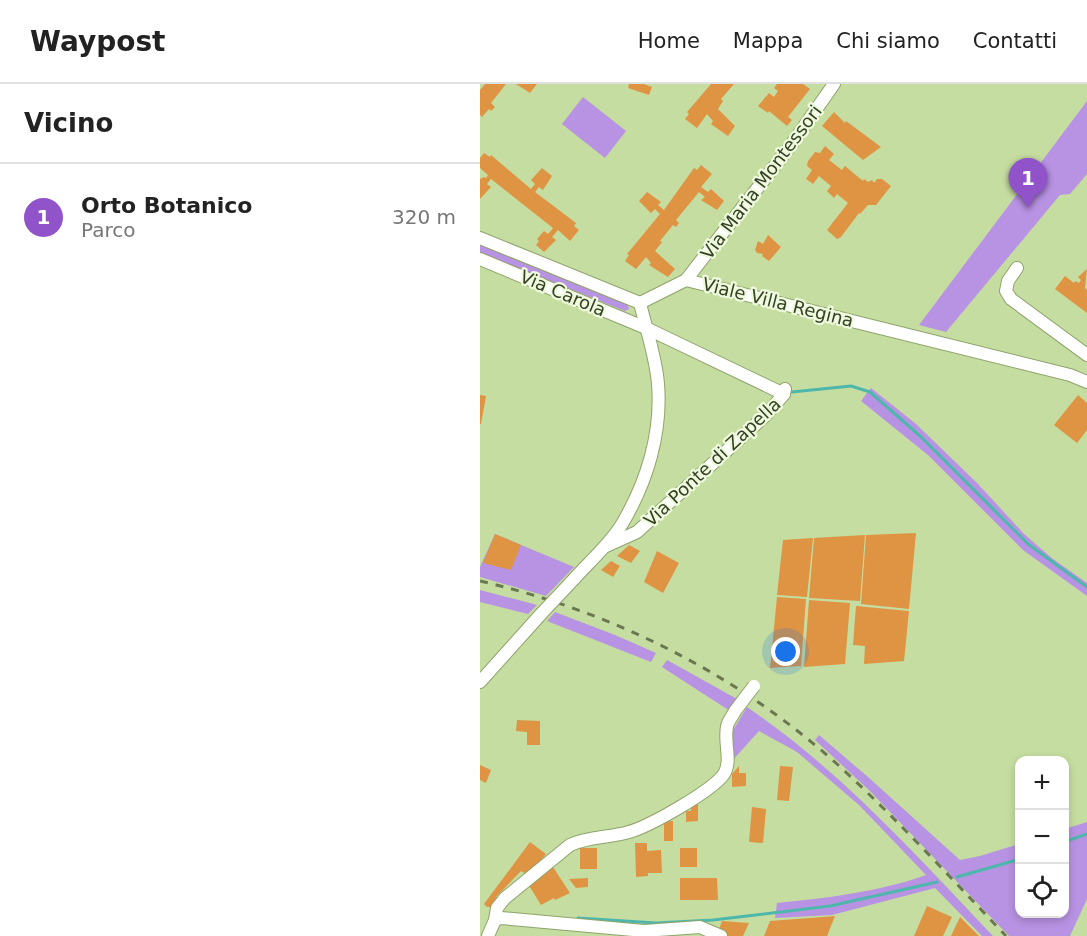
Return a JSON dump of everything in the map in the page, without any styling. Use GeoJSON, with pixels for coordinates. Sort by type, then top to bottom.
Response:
{"type":"FeatureCollection","features":[{"type":"Feature","properties":{"kind":"street","name":"Via Maria Montessori"},"geometry":{"type":"LineString","coordinates":[[686,280],[791,145],[834,84]]}},
{"type":"Feature","properties":{"kind":"street"},"geometry":{"type":"LineString","coordinates":[[480,238],[640,303],[658,383],[655,442],[639,492],[621,526],[480,682]]}},
{"type":"Feature","properties":{"kind":"street","name":"Via Carola"},"geometry":{"type":"LineString","coordinates":[[480,258],[646,328],[785,391]]}},
{"type":"Feature","properties":{"kind":"street"},"geometry":{"type":"LineString","coordinates":[[1017,268],[1008,281],[1006,291],[1011,299],[1087,355]]}},
{"type":"Feature","properties":{"kind":"street","name":"Viale Villa Regina"},"geometry":{"type":"LineString","coordinates":[[640,303],[686,280],[1070,375],[1087,382]]}},
{"type":"Feature","properties":{"kind":"street","name":"Via Ponte di Zapella"},"geometry":{"type":"LineString","coordinates":[[602,547],[637,532],[766,415],[785,391]]}},
{"type":"Feature","properties":{"kind":"street"},"geometry":{"type":"LineString","coordinates":[[488,936],[497,908],[505,898],[570,845],[582,840],[629,832],[665,817],[714,784],[725,773],[728,723],[754,686]]}},
{"type":"Feature","properties":{"kind":"street"},"geometry":{"type":"LineString","coordinates":[[495,920],[510,918],[644,931],[700,927],[720,936]]}},
{"type":"Feature","properties":{"kind":"shaded area"},"geometry":{"type":"Polygon","coordinates":[[[583,97],[626,131],[605,158],[562,124],[583,97]]]}},
{"type":"Feature","properties":{"kind":"shaded area"},"geometry":{"type":"Polygon","coordinates":[[[1087,101],[1087,174],[1070,194],[1060,195],[946,332],[919,325],[1087,101]]]}},
{"type":"Feature","properties":{"kind":"shaded area"},"geometry":{"type":"Polygon","coordinates":[[[480,244],[627,303],[629,309],[625,311],[480,253],[480,244]]]}},
{"type":"Feature","properties":{"kind":"shaded area"},"geometry":{"type":"Polygon","coordinates":[[[871,388],[916,424],[978,484],[1024,534],[1053,559],[1087,583],[1087,596],[1023,550],[928,455],[861,401],[871,388]]]}},
{"type":"Feature","properties":{"kind":"shaded area"},"geometry":{"type":"Polygon","coordinates":[[[495,534],[574,567],[546,596],[480,577],[480,567],[495,534]]]}},
{"type":"Feature","properties":{"kind":"shaded area"},"geometry":{"type":"Polygon","coordinates":[[[480,590],[537,605],[528,614],[480,602],[480,590]]]}},
{"type":"Feature","properties":{"kind":"shaded area"},"geometry":{"type":"Polygon","coordinates":[[[555,612],[656,653],[651,662],[547,621],[555,612]]]}},
{"type":"Feature","properties":{"kind":"shaded area"},"geometry":{"type":"Polygon","coordinates":[[[667,660],[737,699],[730,711],[662,667],[667,660]]]}},
{"type":"Feature","properties":{"kind":"shaded area"},"geometry":{"type":"Polygon","coordinates":[[[747,707],[814,758],[845,786],[906,845],[993,936],[982,936],[935,888],[832,915],[775,918],[777,903],[871,890],[926,875],[859,805],[797,752],[759,731],[732,761],[732,732],[747,707]]]}},
{"type":"Feature","properties":{"kind":"shaded area"},"geometry":{"type":"Polygon","coordinates":[[[819,735],[960,860],[1015,845],[1015,918],[1069,918],[1069,828],[1087,822],[1087,899],[1070,936],[1009,936],[871,792],[815,740],[819,735]]]}},
{"type":"Feature","properties":{"kind":"building"},"geometry":{"type":"Polygon","coordinates":[[[485,84],[506,84],[491,103],[495,107],[491,111],[489,109],[482,117],[480,115],[480,90],[485,84]]]}},
{"type":"Feature","properties":{"kind":"building"},"geometry":{"type":"Polygon","coordinates":[[[516,84],[537,84],[530,93],[516,84]]]}},
{"type":"Feature","properties":{"kind":"building"},"geometry":{"type":"Polygon","coordinates":[[[629,84],[644,84],[652,87],[649,95],[628,88],[629,84]]]}},
{"type":"Feature","properties":{"kind":"building"},"geometry":{"type":"Polygon","coordinates":[[[711,84],[734,84],[721,99],[723,101],[718,109],[735,126],[728,136],[711,124],[713,121],[707,114],[697,128],[685,119],[689,114],[687,112],[711,84]]]}},
{"type":"Feature","properties":{"kind":"building"},"geometry":{"type":"Polygon","coordinates":[[[777,84],[803,84],[810,89],[788,117],[792,120],[787,126],[769,111],[768,113],[758,106],[769,93],[774,97],[778,91],[774,88],[777,84]]]}},
{"type":"Feature","properties":{"kind":"building"},"geometry":{"type":"Polygon","coordinates":[[[834,112],[845,123],[846,121],[881,147],[863,160],[822,126],[834,112]]]}},
{"type":"Feature","properties":{"kind":"building"},"geometry":{"type":"Polygon","coordinates":[[[825,146],[834,154],[829,160],[842,170],[845,166],[863,181],[864,179],[868,182],[872,180],[874,183],[877,179],[882,179],[891,186],[876,205],[868,205],[859,213],[837,239],[827,230],[848,203],[837,194],[834,198],[827,191],[831,186],[819,176],[813,184],[806,179],[812,170],[807,166],[808,161],[815,152],[820,153],[825,146]]]}},
{"type":"Feature","properties":{"kind":"building"},"geometry":{"type":"Polygon","coordinates":[[[484,153],[490,157],[491,155],[531,189],[535,184],[531,180],[542,168],[552,176],[543,190],[539,187],[535,192],[576,223],[574,226],[579,230],[570,241],[558,230],[552,237],[556,240],[544,252],[536,245],[539,241],[537,239],[544,231],[548,234],[553,228],[491,179],[487,184],[491,187],[480,199],[480,179],[488,175],[480,168],[480,158],[484,153]]]}},
{"type":"Feature","properties":{"kind":"building"},"geometry":{"type":"Polygon","coordinates":[[[701,165],[712,174],[701,187],[708,192],[711,189],[724,201],[717,210],[701,200],[705,197],[699,192],[676,220],[679,223],[676,227],[673,225],[660,241],[662,242],[655,251],[675,269],[668,277],[649,265],[651,263],[646,257],[636,269],[625,261],[629,255],[627,254],[660,214],[655,209],[651,213],[639,201],[647,192],[661,202],[658,205],[664,210],[694,168],[697,170],[701,165]]]}},
{"type":"Feature","properties":{"kind":"building"},"geometry":{"type":"Polygon","coordinates":[[[768,235],[781,247],[769,261],[755,250],[758,241],[763,244],[768,235]]]}},
{"type":"Feature","properties":{"kind":"building"},"geometry":{"type":"Polygon","coordinates":[[[1087,269],[1085,288],[1087,290],[1087,313],[1055,289],[1065,276],[1074,283],[1075,281],[1079,283],[1081,280],[1078,277],[1087,269]]]}},
{"type":"Feature","properties":{"kind":"building"},"geometry":{"type":"Polygon","coordinates":[[[480,395],[486,396],[481,424],[480,424],[480,395]]]}},
{"type":"Feature","properties":{"kind":"building"},"geometry":{"type":"Polygon","coordinates":[[[1078,395],[1087,403],[1087,430],[1077,443],[1054,425],[1078,395]]]}},
{"type":"Feature","properties":{"kind":"building"},"geometry":{"type":"Polygon","coordinates":[[[916,533],[909,609],[861,604],[866,535],[916,533]]]}},
{"type":"Feature","properties":{"kind":"building"},"geometry":{"type":"Polygon","coordinates":[[[495,534],[521,545],[511,570],[483,563],[495,534]]]}},
{"type":"Feature","properties":{"kind":"building"},"geometry":{"type":"Polygon","coordinates":[[[865,535],[860,601],[809,598],[814,538],[865,535]]]}},
{"type":"Feature","properties":{"kind":"building"},"geometry":{"type":"Polygon","coordinates":[[[813,538],[807,597],[777,595],[783,540],[813,538]]]}},
{"type":"Feature","properties":{"kind":"building"},"geometry":{"type":"Polygon","coordinates":[[[629,545],[640,551],[631,563],[617,556],[629,545]]]}},
{"type":"Feature","properties":{"kind":"building"},"geometry":{"type":"Polygon","coordinates":[[[657,551],[679,563],[663,593],[644,582],[657,551]]]}},
{"type":"Feature","properties":{"kind":"building"},"geometry":{"type":"Polygon","coordinates":[[[611,561],[620,566],[613,577],[601,570],[611,561]]]}},
{"type":"Feature","properties":{"kind":"building"},"geometry":{"type":"Polygon","coordinates":[[[777,597],[806,599],[801,666],[770,668],[777,597]]]}},
{"type":"Feature","properties":{"kind":"building"},"geometry":{"type":"Polygon","coordinates":[[[809,600],[850,603],[845,664],[804,667],[809,600]]]}},
{"type":"Feature","properties":{"kind":"building"},"geometry":{"type":"Polygon","coordinates":[[[856,606],[909,611],[904,661],[864,664],[865,646],[853,645],[856,606]]]}},
{"type":"Feature","properties":{"kind":"building"},"geometry":{"type":"Polygon","coordinates":[[[517,720],[540,721],[540,745],[527,745],[527,732],[516,731],[517,720]]]}},
{"type":"Feature","properties":{"kind":"building"},"geometry":{"type":"Polygon","coordinates":[[[480,765],[491,770],[486,783],[480,780],[480,765]]]}},
{"type":"Feature","properties":{"kind":"building"},"geometry":{"type":"Polygon","coordinates":[[[739,766],[739,773],[746,773],[746,786],[732,787],[732,774],[739,766]]]}},
{"type":"Feature","properties":{"kind":"building"},"geometry":{"type":"Polygon","coordinates":[[[780,766],[793,767],[789,801],[777,800],[780,766]]]}},
{"type":"Feature","properties":{"kind":"building"},"geometry":{"type":"Polygon","coordinates":[[[698,799],[698,821],[686,822],[686,811],[691,811],[691,804],[698,799]]]}},
{"type":"Feature","properties":{"kind":"building"},"geometry":{"type":"Polygon","coordinates":[[[752,807],[766,809],[763,843],[749,842],[752,807]]]}},
{"type":"Feature","properties":{"kind":"building"},"geometry":{"type":"Polygon","coordinates":[[[664,821],[673,821],[673,841],[664,841],[664,821]]]}},
{"type":"Feature","properties":{"kind":"building"},"geometry":{"type":"Polygon","coordinates":[[[530,842],[546,854],[531,872],[529,870],[526,874],[521,871],[496,897],[500,900],[493,907],[487,907],[484,904],[530,842]]]}},
{"type":"Feature","properties":{"kind":"building"},"geometry":{"type":"Polygon","coordinates":[[[635,843],[647,843],[647,851],[661,850],[662,873],[648,873],[648,876],[636,877],[635,843]]]}},
{"type":"Feature","properties":{"kind":"building"},"geometry":{"type":"Polygon","coordinates":[[[580,848],[597,848],[597,869],[580,869],[580,848]]]}},
{"type":"Feature","properties":{"kind":"building"},"geometry":{"type":"Polygon","coordinates":[[[680,848],[697,848],[697,867],[680,867],[680,848]]]}},
{"type":"Feature","properties":{"kind":"building"},"geometry":{"type":"Polygon","coordinates":[[[551,864],[570,893],[541,905],[528,884],[551,864]]]}},
{"type":"Feature","properties":{"kind":"building"},"geometry":{"type":"Polygon","coordinates":[[[588,878],[588,887],[576,888],[569,879],[588,878]]]}},
{"type":"Feature","properties":{"kind":"building"},"geometry":{"type":"Polygon","coordinates":[[[680,878],[717,878],[718,900],[680,900],[680,878]]]}},
{"type":"Feature","properties":{"kind":"building"},"geometry":{"type":"Polygon","coordinates":[[[927,906],[952,917],[943,936],[914,936],[927,906]]]}},
{"type":"Feature","properties":{"kind":"building"},"geometry":{"type":"Polygon","coordinates":[[[835,916],[827,936],[764,936],[770,921],[835,916]]]}},
{"type":"Feature","properties":{"kind":"building"},"geometry":{"type":"Polygon","coordinates":[[[960,917],[979,936],[951,936],[960,917]]]}},
{"type":"Feature","properties":{"kind":"building"},"geometry":{"type":"Polygon","coordinates":[[[722,921],[749,923],[743,936],[727,936],[718,932],[722,921]]]}},
{"type":"Feature","properties":{"kind":"waterway"},"geometry":{"type":"LineString","coordinates":[[792,392],[851,386],[870,392],[920,436],[1028,544],[1087,587]]}},
{"type":"Feature","properties":{"kind":"waterway"},"geometry":{"type":"LineString","coordinates":[[1069,840],[1087,834]]}},
{"type":"Feature","properties":{"kind":"waterway"},"geometry":{"type":"LineString","coordinates":[[957,877],[1015,860]]}},
{"type":"Feature","properties":{"kind":"waterway"},"geometry":{"type":"LineString","coordinates":[[578,918],[656,923],[713,920],[830,906],[937,882]]}},
{"type":"Feature","properties":{"kind":"railway"},"geometry":{"type":"LineString","coordinates":[[480,581],[529,594],[624,628],[715,674],[757,702],[837,764],[923,848],[1006,936]]}},
{"type":"Feature","properties":{"kind":"place","name":"Orto Botanico"},"geometry":{"type":"Point","coordinates":[1028,208]}}]}
